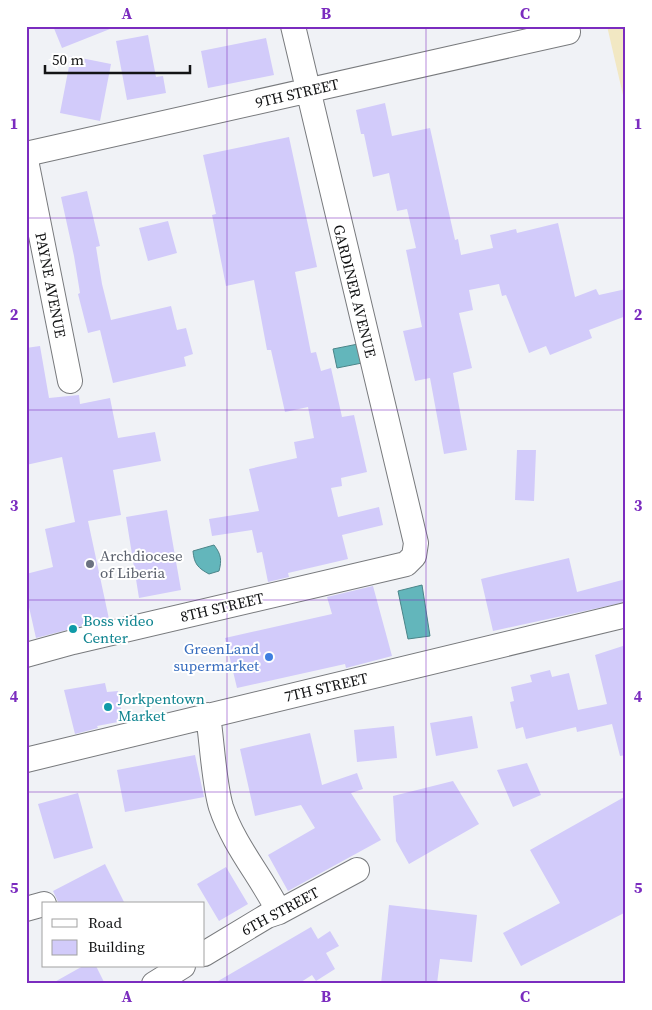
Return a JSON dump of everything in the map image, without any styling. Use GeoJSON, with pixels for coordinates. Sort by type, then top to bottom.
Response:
{"type":"FeatureCollection","features":[{"type":"Feature","properties":{"kind":"street","name":"GARDINER AVENUE"},"geometry":{"type":"LineString","coordinates":[[293,26],[416,543],[414,556]]}},
{"type":"Feature","properties":{"kind":"street","name":"9TH STREET"},"geometry":{"type":"LineString","coordinates":[[26,154],[568,32]]}},
{"type":"Feature","properties":{"kind":"street","name":"PAYNE AVENUE"},"geometry":{"type":"LineString","coordinates":[[26,160],[70,381]]}},
{"type":"Feature","properties":{"kind":"street","name":"8TH STREET"},"geometry":{"type":"LineString","coordinates":[[26,655],[72,642],[406,564],[414,556]]}},
{"type":"Feature","properties":{"kind":"street","name":"7TH STREET"},"geometry":{"type":"LineString","coordinates":[[26,760],[626,616]]}},
{"type":"Feature","properties":{"kind":"street"},"geometry":{"type":"LineString","coordinates":[[208,715],[221,806],[234,838],[268,890],[279,912]]}},
{"type":"Feature","properties":{"kind":"street","name":"6TH STREET"},"geometry":{"type":"LineString","coordinates":[[205,953],[267,916],[279,912],[357,870]]}},
{"type":"Feature","properties":{"kind":"street"},"geometry":{"type":"LineString","coordinates":[[26,909],[42,905]]}},
{"type":"Feature","properties":{"kind":"street"},"geometry":{"type":"LineString","coordinates":[[154,984],[180,968]]}},
{"type":"Feature","properties":{"kind":"sand"},"geometry":{"type":"Polygon","coordinates":[[[607,26],[626,26],[626,108],[607,26]]]}},
{"type":"Feature","properties":{"kind":"water"},"geometry":{"type":"Polygon","coordinates":[[[358,344],[362,363],[337,368],[333,349],[358,344]]]}},
{"type":"Feature","properties":{"kind":"water"},"geometry":{"type":"Polygon","coordinates":[[[214,545],[221,560],[220,567],[219,571],[209,574],[197,565],[193,551],[214,545]]]}},
{"type":"Feature","properties":{"kind":"water"},"geometry":{"type":"Polygon","coordinates":[[[422,585],[430,636],[408,639],[398,591],[422,585]]]}},
{"type":"Feature","properties":{"kind":"building"},"geometry":{"type":"Polygon","coordinates":[[[53,26],[114,26],[115,27],[62,48],[53,26]]]}},
{"type":"Feature","properties":{"kind":"building"},"geometry":{"type":"Polygon","coordinates":[[[148,35],[156,77],[163,76],[166,93],[127,100],[116,41],[148,35]]]}},
{"type":"Feature","properties":{"kind":"building"},"geometry":{"type":"Polygon","coordinates":[[[266,38],[274,75],[208,88],[201,51],[266,38]]]}},
{"type":"Feature","properties":{"kind":"building"},"geometry":{"type":"Polygon","coordinates":[[[71,56],[111,64],[100,121],[60,113],[71,56]]]}},
{"type":"Feature","properties":{"kind":"building"},"geometry":{"type":"Polygon","coordinates":[[[385,103],[392,136],[430,128],[455,240],[458,239],[461,255],[493,248],[490,235],[516,229],[517,233],[558,223],[575,297],[596,289],[599,295],[626,289],[626,316],[589,330],[592,338],[550,355],[546,346],[529,353],[506,295],[502,296],[499,284],[469,290],[473,310],[459,313],[472,368],[453,373],[467,450],[444,454],[430,378],[415,381],[403,331],[422,327],[406,250],[416,248],[407,209],[397,211],[389,173],[373,177],[364,134],[361,134],[356,110],[385,103]]]}},
{"type":"Feature","properties":{"kind":"building"},"geometry":{"type":"Polygon","coordinates":[[[289,137],[317,267],[295,272],[311,353],[316,352],[321,371],[331,368],[342,417],[354,415],[367,472],[341,478],[342,486],[331,488],[338,517],[379,507],[383,525],[342,535],[348,559],[288,573],[289,577],[268,582],[262,552],[257,553],[252,530],[212,536],[209,519],[259,511],[249,469],[297,458],[294,442],[314,438],[308,407],[285,412],[271,350],[267,350],[254,280],[226,286],[212,215],[216,214],[203,155],[289,137]]]}},
{"type":"Feature","properties":{"kind":"building"},"geometry":{"type":"Polygon","coordinates":[[[87,191],[100,246],[96,247],[102,284],[111,320],[171,306],[177,330],[186,328],[193,354],[184,357],[186,366],[113,383],[100,330],[88,333],[78,294],[80,293],[74,256],[61,197],[87,191]]]}},
{"type":"Feature","properties":{"kind":"building"},"geometry":{"type":"Polygon","coordinates":[[[168,221],[177,253],[148,261],[139,228],[168,221]]]}},
{"type":"Feature","properties":{"kind":"building"},"geometry":{"type":"Polygon","coordinates":[[[40,346],[49,398],[79,395],[80,404],[110,398],[118,438],[155,432],[161,461],[113,470],[121,515],[88,521],[109,619],[36,638],[26,594],[26,574],[53,567],[45,529],[75,522],[62,457],[26,465],[26,348],[40,346]]]}},
{"type":"Feature","properties":{"kind":"building"},"geometry":{"type":"Polygon","coordinates":[[[517,450],[536,450],[534,501],[515,500],[517,450]]]}},
{"type":"Feature","properties":{"kind":"building"},"geometry":{"type":"Polygon","coordinates":[[[167,510],[181,590],[139,598],[126,517],[167,510]]]}},
{"type":"Feature","properties":{"kind":"building"},"geometry":{"type":"Polygon","coordinates":[[[569,558],[577,592],[626,579],[626,602],[493,631],[481,579],[569,558]]]}},
{"type":"Feature","properties":{"kind":"building"},"geometry":{"type":"Polygon","coordinates":[[[373,586],[392,656],[346,668],[345,664],[237,688],[225,638],[332,614],[327,597],[373,586]]]}},
{"type":"Feature","properties":{"kind":"building"},"geometry":{"type":"Polygon","coordinates":[[[626,645],[626,755],[620,756],[612,724],[577,732],[576,727],[526,739],[523,727],[516,729],[510,702],[514,701],[511,687],[532,682],[530,675],[550,670],[552,677],[569,673],[578,710],[607,704],[595,655],[626,645]]]}},
{"type":"Feature","properties":{"kind":"building"},"geometry":{"type":"Polygon","coordinates":[[[105,683],[107,692],[118,691],[123,721],[97,726],[98,728],[75,734],[64,690],[105,683]]]}},
{"type":"Feature","properties":{"kind":"building"},"geometry":{"type":"Polygon","coordinates":[[[472,716],[478,748],[436,756],[430,723],[472,716]]]}},
{"type":"Feature","properties":{"kind":"building"},"geometry":{"type":"Polygon","coordinates":[[[394,726],[397,758],[357,762],[354,730],[394,726]]]}},
{"type":"Feature","properties":{"kind":"building"},"geometry":{"type":"Polygon","coordinates":[[[310,733],[322,785],[357,773],[363,789],[351,793],[381,840],[288,891],[268,855],[315,828],[301,805],[255,816],[240,749],[310,733]]]}},
{"type":"Feature","properties":{"kind":"building"},"geometry":{"type":"Polygon","coordinates":[[[195,755],[204,797],[125,812],[117,770],[195,755]]]}},
{"type":"Feature","properties":{"kind":"building"},"geometry":{"type":"Polygon","coordinates":[[[527,763],[541,795],[513,807],[497,770],[527,763]]]}},
{"type":"Feature","properties":{"kind":"building"},"geometry":{"type":"Polygon","coordinates":[[[453,781],[479,824],[409,864],[396,841],[393,796],[453,781]]]}},
{"type":"Feature","properties":{"kind":"building"},"geometry":{"type":"Polygon","coordinates":[[[78,793],[93,848],[54,859],[38,804],[78,793]]]}},
{"type":"Feature","properties":{"kind":"building"},"geometry":{"type":"Polygon","coordinates":[[[626,796],[626,912],[521,966],[503,933],[560,903],[530,850],[626,796]]]}},
{"type":"Feature","properties":{"kind":"building"},"geometry":{"type":"Polygon","coordinates":[[[105,864],[124,902],[58,902],[53,891],[105,864]]]}},
{"type":"Feature","properties":{"kind":"building"},"geometry":{"type":"Polygon","coordinates":[[[226,867],[248,904],[219,921],[197,884],[226,867]]]}},
{"type":"Feature","properties":{"kind":"building"},"geometry":{"type":"Polygon","coordinates":[[[389,905],[477,915],[472,962],[440,959],[437,984],[381,984],[389,905]]]}},
{"type":"Feature","properties":{"kind":"building"},"geometry":{"type":"Polygon","coordinates":[[[311,927],[318,939],[330,931],[339,946],[326,953],[335,969],[316,981],[312,975],[298,984],[213,984],[311,927]]]}},
{"type":"Feature","properties":{"kind":"building"},"geometry":{"type":"Polygon","coordinates":[[[79,968],[97,968],[105,984],[51,984],[79,968]]]}},
{"type":"Feature","properties":{"kind":"place","name":"Archdiocese of Liberia"},"geometry":{"type":"Point","coordinates":[90,564]}},
{"type":"Feature","properties":{"kind":"place","name":"Boss video Center"},"geometry":{"type":"Point","coordinates":[73,629]}},
{"type":"Feature","properties":{"kind":"place","name":"GreenLand supermarket"},"geometry":{"type":"Point","coordinates":[269,657]}},
{"type":"Feature","properties":{"kind":"place","name":"Jorkpentown Market"},"geometry":{"type":"Point","coordinates":[108,707]}}]}
